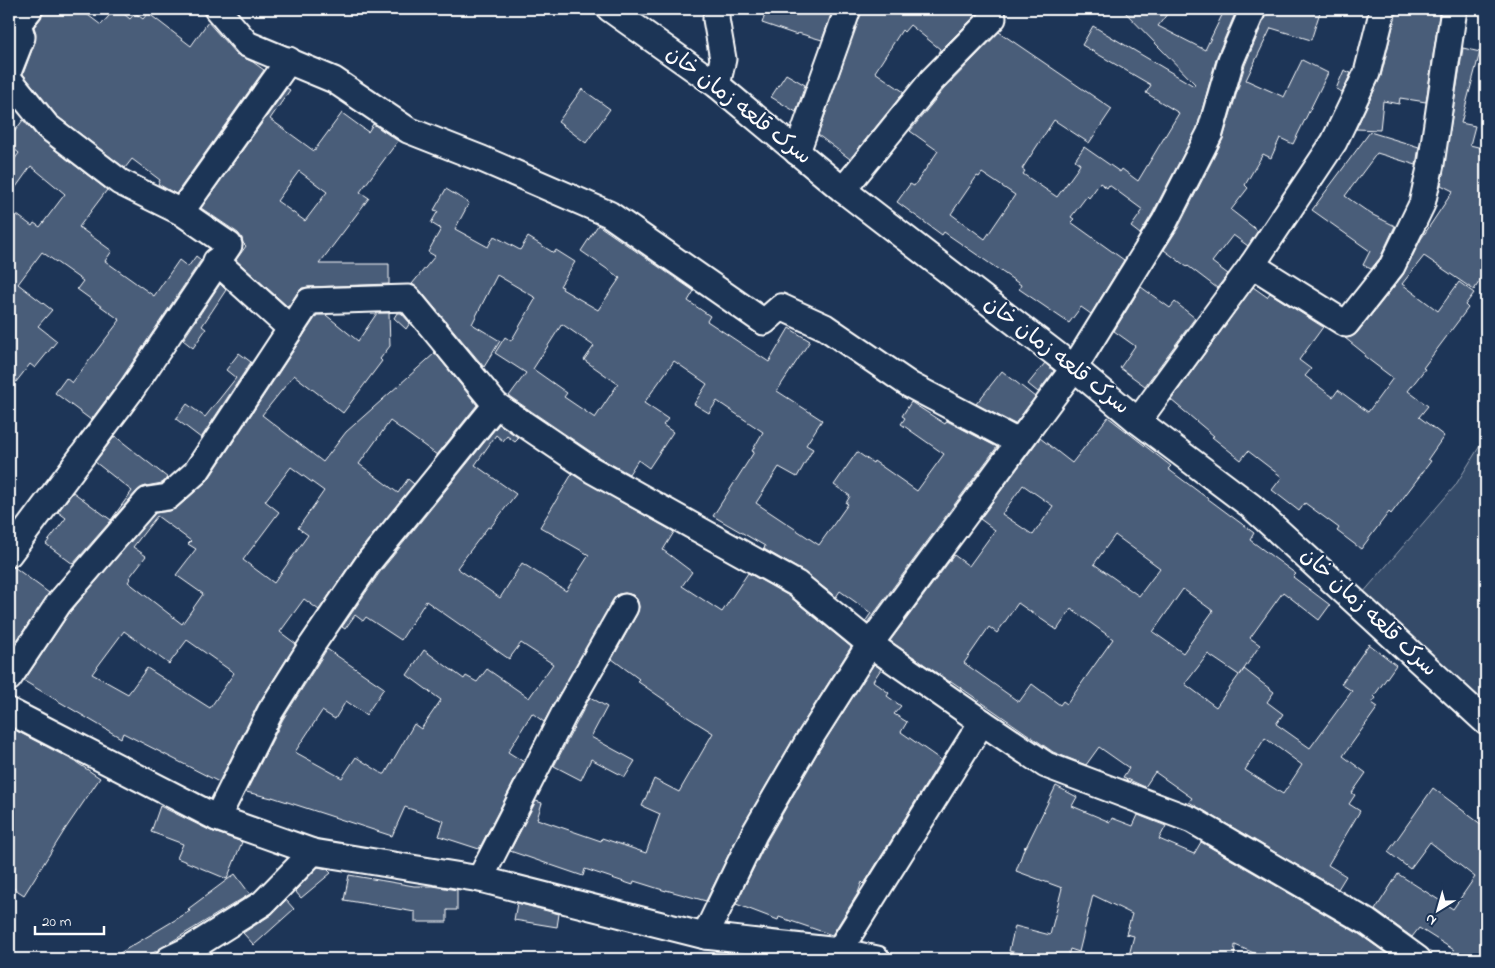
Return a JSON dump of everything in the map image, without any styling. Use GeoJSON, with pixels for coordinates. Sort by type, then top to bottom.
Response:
{"type":"FeatureCollection","features":[{"type":"Feature","properties":{"kind":"street"},"geometry":{"type":"LineString","coordinates":[[9,70],[22,37],[18,24],[30,9]]}},
{"type":"Feature","properties":{"kind":"street"},"geometry":{"type":"LineString","coordinates":[[217,9],[247,44],[334,80],[408,130],[482,159],[609,214],[764,322],[781,307],[825,327],[910,385],[1018,442]]}},
{"type":"Feature","properties":{"kind":"street","name":"سرک قلعه زمان خان"},"geometry":{"type":"LineString","coordinates":[[610,9],[717,85],[843,190],[1074,368],[1138,421],[1251,506],[1486,722]]}},
{"type":"Feature","properties":{"kind":"street"},"geometry":{"type":"LineString","coordinates":[[717,9],[716,19],[723,59],[717,85]]}},
{"type":"Feature","properties":{"kind":"street"},"geometry":{"type":"LineString","coordinates":[[797,152],[848,9]]}},
{"type":"Feature","properties":{"kind":"street"},"geometry":{"type":"LineString","coordinates":[[705,936],[754,834],[807,744],[870,644],[1074,368],[1165,221],[1210,133],[1231,60],[1253,9]]}},
{"type":"Feature","properties":{"kind":"street"},"geometry":{"type":"LineString","coordinates":[[1138,421],[1252,265],[1334,142],[1367,73],[1383,9]]}},
{"type":"Feature","properties":{"kind":"street"},"geometry":{"type":"LineString","coordinates":[[1252,265],[1346,324],[1392,266],[1422,204],[1431,164],[1454,9]]}},
{"type":"Feature","properties":{"kind":"street"},"geometry":{"type":"LineString","coordinates":[[843,190],[932,80],[993,18]]}},
{"type":"Feature","properties":{"kind":"street"},"geometry":{"type":"LineString","coordinates":[[181,212],[289,60]]}},
{"type":"Feature","properties":{"kind":"street"},"geometry":{"type":"LineString","coordinates":[[9,79],[47,126],[120,182],[181,212],[229,245],[216,261],[132,389],[9,554]]}},
{"type":"Feature","properties":{"kind":"street"},"geometry":{"type":"LineString","coordinates":[[216,261],[291,329]]}},
{"type":"Feature","properties":{"kind":"street"},"geometry":{"type":"LineString","coordinates":[[9,678],[59,603],[148,500],[168,497],[196,472],[309,301],[408,298],[496,406],[592,470],[797,584],[870,644],[1046,765],[1192,820],[1367,922],[1418,959]]}},
{"type":"Feature","properties":{"kind":"street"},"geometry":{"type":"LineString","coordinates":[[217,818],[270,712],[312,645],[368,563],[496,406]]}},
{"type":"Feature","properties":{"kind":"street"},"geometry":{"type":"LineString","coordinates":[[480,879],[565,712],[624,607]]}},
{"type":"Feature","properties":{"kind":"street"},"geometry":{"type":"LineString","coordinates":[[9,711],[217,818],[313,852],[480,879],[705,936],[839,951],[877,959]]}},
{"type":"Feature","properties":{"kind":"street"},"geometry":{"type":"LineString","coordinates":[[839,951],[982,722]]}},
{"type":"Feature","properties":{"kind":"street"},"geometry":{"type":"LineString","coordinates":[[189,956],[263,903],[313,852]]}},
{"type":"Feature","properties":{"kind":"shaded area"},"geometry":{"type":"Polygon","coordinates":[[[1486,436],[1486,722],[1356,601],[1455,486],[1486,436]]]}},
{"type":"Feature","properties":{"kind":"building"},"geometry":{"type":"Polygon","coordinates":[[[44,9],[80,9],[101,25],[115,9],[118,9],[130,19],[135,13],[143,19],[148,13],[191,46],[208,22],[236,54],[264,70],[176,194],[158,184],[160,180],[132,159],[125,168],[57,116],[23,74],[35,42],[36,33],[34,27],[41,18],[44,9]]]}},
{"type":"Feature","properties":{"kind":"building"},"geometry":{"type":"Polygon","coordinates":[[[767,9],[833,9],[822,40],[798,33],[797,35],[762,23],[767,9]]]}},
{"type":"Feature","properties":{"kind":"building"},"geometry":{"type":"Polygon","coordinates":[[[862,9],[982,9],[938,53],[940,49],[910,25],[904,32],[902,30],[875,72],[904,92],[850,159],[818,135],[862,9]]]}},
{"type":"Feature","properties":{"kind":"building"},"geometry":{"type":"Polygon","coordinates":[[[1122,9],[1171,9],[1158,26],[1205,50],[1225,9],[1237,9],[1217,56],[1197,128],[1140,234],[1131,227],[1143,210],[1109,185],[1107,188],[1100,183],[1071,217],[1074,219],[1071,222],[1124,260],[1091,314],[1081,307],[1069,323],[1019,289],[1021,285],[944,232],[942,235],[897,202],[910,184],[914,186],[938,151],[910,131],[943,90],[999,32],[1112,109],[1089,143],[1054,120],[1022,169],[1025,171],[1023,174],[1057,197],[1078,168],[1080,164],[1075,160],[1084,147],[1120,172],[1122,169],[1138,181],[1179,113],[1146,93],[1151,85],[1082,45],[1093,26],[1194,86],[1195,84],[1122,9]],[[982,173],[979,177],[977,176],[951,214],[985,239],[1015,195],[982,173]]]}},
{"type":"Feature","properties":{"kind":"building"},"geometry":{"type":"Polygon","coordinates":[[[1267,9],[1321,9],[1311,40],[1271,28],[1246,80],[1284,97],[1302,60],[1328,73],[1293,144],[1280,138],[1271,158],[1263,154],[1245,185],[1248,188],[1231,210],[1258,231],[1248,246],[1233,235],[1212,262],[1228,274],[1217,288],[1164,250],[1178,228],[1223,139],[1245,65],[1267,9]]]}},
{"type":"Feature","properties":{"kind":"building"},"geometry":{"type":"Polygon","coordinates":[[[1397,9],[1440,9],[1426,102],[1400,98],[1399,104],[1383,101],[1380,130],[1356,129],[1381,76],[1397,9]]]}},
{"type":"Feature","properties":{"kind":"building"},"geometry":{"type":"Polygon","coordinates":[[[1463,48],[1480,52],[1461,123],[1475,126],[1470,145],[1486,149],[1486,271],[1474,290],[1424,256],[1402,284],[1438,311],[1459,282],[1474,293],[1465,305],[1468,308],[1408,391],[1428,406],[1419,417],[1444,436],[1428,459],[1431,461],[1391,514],[1389,512],[1361,549],[1337,531],[1339,528],[1305,503],[1299,511],[1272,490],[1282,477],[1248,451],[1241,460],[1171,400],[1253,287],[1267,297],[1270,293],[1323,327],[1299,360],[1311,369],[1305,376],[1333,397],[1338,390],[1368,412],[1393,378],[1364,356],[1365,354],[1345,338],[1357,333],[1403,275],[1421,239],[1453,191],[1441,185],[1463,48]]]}},
{"type":"Feature","properties":{"kind":"building"},"geometry":{"type":"Polygon","coordinates":[[[1344,70],[1351,73],[1342,92],[1336,89],[1344,70]]]}},
{"type":"Feature","properties":{"kind":"building"},"geometry":{"type":"Polygon","coordinates":[[[786,74],[805,85],[796,112],[771,97],[786,74]]]}},
{"type":"Feature","properties":{"kind":"building"},"geometry":{"type":"Polygon","coordinates":[[[287,88],[290,90],[270,119],[314,151],[342,113],[368,132],[373,124],[398,141],[360,192],[369,198],[319,264],[389,264],[389,284],[302,288],[288,307],[236,260],[246,246],[238,233],[201,208],[287,88]],[[299,171],[277,201],[305,221],[327,192],[299,171]]]}},
{"type":"Feature","properties":{"kind":"building"},"geometry":{"type":"Polygon","coordinates":[[[582,89],[610,109],[586,143],[558,122],[582,89]]]}},
{"type":"Feature","properties":{"kind":"building"},"geometry":{"type":"Polygon","coordinates":[[[23,120],[38,137],[107,190],[79,227],[112,251],[105,261],[154,296],[179,260],[188,267],[196,256],[201,260],[120,381],[91,420],[55,393],[66,378],[72,383],[120,320],[77,289],[83,281],[42,252],[18,284],[52,310],[38,326],[57,341],[35,368],[30,364],[9,391],[9,209],[32,226],[34,223],[40,227],[65,194],[31,166],[9,197],[9,167],[19,153],[9,145],[9,139],[23,120]]]}},
{"type":"Feature","properties":{"kind":"building"},"geometry":{"type":"Polygon","coordinates":[[[1370,132],[1419,147],[1416,165],[1377,153],[1345,196],[1371,214],[1395,226],[1380,258],[1371,269],[1363,265],[1370,251],[1312,210],[1370,132]]]}},
{"type":"Feature","properties":{"kind":"building"},"geometry":{"type":"Polygon","coordinates":[[[446,189],[469,203],[455,229],[488,247],[494,236],[520,250],[528,237],[554,253],[556,250],[575,262],[560,286],[563,287],[562,289],[598,310],[620,278],[581,251],[598,225],[694,291],[688,301],[710,316],[707,321],[769,362],[789,328],[810,341],[777,391],[822,420],[806,445],[813,449],[797,477],[779,467],[756,503],[819,545],[848,504],[846,503],[850,496],[834,485],[857,452],[873,463],[874,461],[917,491],[944,454],[901,424],[905,418],[902,416],[911,402],[945,424],[947,421],[997,447],[867,623],[865,622],[871,613],[840,591],[836,597],[804,572],[764,549],[765,546],[713,516],[754,452],[752,451],[763,432],[717,401],[709,413],[694,404],[707,384],[674,361],[644,403],[668,419],[663,425],[673,432],[649,468],[638,460],[629,474],[600,458],[509,396],[526,373],[495,353],[505,337],[511,341],[536,298],[497,275],[472,324],[500,341],[484,367],[419,289],[412,284],[435,256],[428,252],[441,229],[431,223],[438,211],[434,210],[446,189]],[[562,324],[533,369],[567,393],[564,397],[595,418],[618,384],[584,360],[594,346],[562,324]]]}},
{"type":"Feature","properties":{"kind":"building"},"geometry":{"type":"Polygon","coordinates":[[[220,284],[226,290],[202,326],[206,329],[193,348],[183,340],[220,284]]]}},
{"type":"Feature","properties":{"kind":"building"},"geometry":{"type":"Polygon","coordinates":[[[1141,287],[1170,308],[1175,302],[1195,318],[1145,386],[1120,368],[1135,346],[1114,331],[1141,287]]]}},
{"type":"Feature","properties":{"kind":"building"},"geometry":{"type":"Polygon","coordinates":[[[377,313],[389,313],[390,346],[380,359],[382,361],[343,413],[294,375],[262,415],[323,462],[346,432],[435,353],[477,405],[437,455],[390,421],[359,464],[398,493],[408,479],[414,484],[357,554],[319,610],[304,599],[280,632],[296,644],[257,706],[219,782],[123,733],[121,738],[24,681],[70,612],[155,513],[177,508],[208,480],[317,315],[326,315],[358,341],[377,313]],[[291,467],[265,501],[279,512],[243,560],[274,583],[308,535],[298,528],[324,491],[291,467]],[[157,516],[133,547],[146,556],[128,582],[182,624],[203,594],[176,575],[196,549],[188,544],[191,541],[157,516]],[[124,631],[92,674],[128,694],[147,668],[210,708],[234,673],[187,640],[169,664],[124,631]]]}},
{"type":"Feature","properties":{"kind":"building"},"geometry":{"type":"Polygon","coordinates":[[[397,313],[401,313],[410,323],[406,329],[394,318],[397,313]]]}},
{"type":"Feature","properties":{"kind":"building"},"geometry":{"type":"Polygon","coordinates":[[[239,353],[251,362],[201,438],[176,419],[187,404],[205,417],[236,378],[226,370],[239,353]]]}},
{"type":"Feature","properties":{"kind":"building"},"geometry":{"type":"Polygon","coordinates":[[[1045,363],[1054,371],[1038,392],[1028,384],[1045,363]]]}},
{"type":"Feature","properties":{"kind":"building"},"geometry":{"type":"Polygon","coordinates":[[[1002,371],[1035,397],[1015,424],[976,404],[1002,371]]]}},
{"type":"Feature","properties":{"kind":"building"},"geometry":{"type":"Polygon","coordinates":[[[1108,417],[1171,466],[1168,469],[1254,533],[1250,540],[1296,574],[1293,577],[1330,605],[1319,620],[1283,592],[1250,638],[1260,645],[1244,669],[1274,692],[1267,702],[1283,714],[1276,724],[1310,748],[1352,691],[1341,684],[1369,644],[1396,665],[1374,696],[1376,698],[1372,703],[1378,707],[1343,756],[1366,773],[1352,793],[1355,795],[1349,804],[1360,811],[1328,865],[1346,876],[1338,889],[1189,802],[1192,798],[1155,772],[1145,787],[1123,777],[1129,768],[1099,747],[1086,765],[1053,752],[890,641],[954,555],[969,566],[995,530],[980,519],[1040,438],[1072,463],[1108,417]],[[1023,485],[1002,514],[1033,535],[1053,506],[1023,485]],[[1115,535],[1094,564],[1139,596],[1160,568],[1115,535]],[[1183,589],[1153,632],[1183,653],[1213,611],[1183,589]],[[1018,603],[997,633],[989,627],[964,663],[1019,702],[1032,684],[1060,705],[1063,701],[1067,704],[1113,639],[1071,609],[1057,630],[1018,603]],[[1208,654],[1185,684],[1216,707],[1239,675],[1208,654]],[[1265,738],[1245,770],[1283,794],[1302,765],[1265,738]]]}},
{"type":"Feature","properties":{"kind":"building"},"geometry":{"type":"Polygon","coordinates":[[[499,424],[519,438],[515,442],[507,436],[503,441],[496,435],[475,465],[516,494],[457,568],[500,598],[522,563],[566,591],[589,555],[540,527],[572,474],[674,532],[663,550],[692,572],[682,586],[722,612],[748,573],[789,596],[851,647],[795,736],[742,827],[706,901],[634,881],[633,885],[585,869],[583,876],[510,851],[536,801],[542,803],[537,819],[601,841],[602,838],[646,853],[660,814],[642,806],[654,779],[679,792],[713,733],[681,713],[637,681],[639,679],[612,659],[639,607],[637,599],[633,595],[625,593],[618,594],[613,600],[544,722],[532,713],[508,752],[524,762],[479,849],[439,836],[444,821],[405,807],[392,836],[272,797],[246,792],[283,719],[327,649],[384,688],[366,715],[346,701],[335,719],[322,711],[295,752],[342,778],[356,757],[385,774],[414,724],[421,729],[441,700],[407,675],[424,650],[464,679],[466,676],[477,682],[487,669],[529,698],[553,664],[521,643],[509,659],[426,601],[401,640],[366,617],[363,621],[355,615],[345,629],[342,627],[380,572],[499,424]]]}},
{"type":"Feature","properties":{"kind":"building"},"geometry":{"type":"Polygon","coordinates":[[[115,436],[168,478],[162,483],[146,486],[137,491],[73,564],[46,544],[66,518],[58,512],[73,492],[111,520],[132,491],[95,462],[115,436]]]}},
{"type":"Feature","properties":{"kind":"building"},"geometry":{"type":"Polygon","coordinates":[[[14,567],[49,593],[9,652],[9,568],[14,567]]]}},
{"type":"Feature","properties":{"kind":"building"},"geometry":{"type":"Polygon","coordinates":[[[874,664],[881,669],[873,681],[889,693],[887,696],[901,706],[894,714],[907,722],[901,732],[941,760],[864,884],[862,882],[858,893],[832,935],[779,917],[778,920],[736,904],[767,841],[819,750],[874,664]]]}},
{"type":"Feature","properties":{"kind":"building"},"geometry":{"type":"Polygon","coordinates":[[[590,697],[607,707],[591,737],[635,761],[625,777],[591,759],[581,780],[554,766],[590,697]]]}},
{"type":"Feature","properties":{"kind":"building"},"geometry":{"type":"Polygon","coordinates":[[[9,727],[76,762],[100,778],[24,895],[9,885],[9,727]]]}},
{"type":"Feature","properties":{"kind":"building"},"geometry":{"type":"Polygon","coordinates":[[[1056,786],[1077,797],[1072,806],[1110,822],[1112,818],[1133,826],[1138,815],[1166,826],[1159,839],[1194,854],[1201,842],[1359,934],[1394,959],[1268,959],[1235,945],[1234,959],[1128,959],[1134,936],[1126,934],[1132,914],[1093,895],[1079,952],[1070,949],[1067,959],[1040,959],[1009,951],[1015,926],[1050,935],[1062,888],[1016,871],[1025,846],[1056,786]]]}},
{"type":"Feature","properties":{"kind":"building"},"geometry":{"type":"Polygon","coordinates":[[[1433,788],[1486,828],[1486,959],[1448,959],[1454,950],[1419,928],[1412,937],[1375,910],[1398,874],[1453,909],[1475,877],[1430,842],[1410,869],[1388,852],[1433,788]]]}},
{"type":"Feature","properties":{"kind":"building"},"geometry":{"type":"Polygon","coordinates":[[[160,806],[211,831],[242,842],[227,879],[177,858],[183,844],[151,832],[160,806]]]}},
{"type":"Feature","properties":{"kind":"building"},"geometry":{"type":"Polygon","coordinates":[[[318,867],[327,869],[331,873],[301,898],[295,891],[318,867]]]}},
{"type":"Feature","properties":{"kind":"building"},"geometry":{"type":"Polygon","coordinates":[[[235,874],[250,894],[143,959],[110,959],[190,911],[188,909],[235,874]]]}},
{"type":"Feature","properties":{"kind":"building"},"geometry":{"type":"Polygon","coordinates":[[[349,875],[414,886],[433,886],[457,890],[457,910],[447,910],[447,922],[415,922],[415,912],[344,900],[349,875]]]}},
{"type":"Feature","properties":{"kind":"building"},"geometry":{"type":"Polygon","coordinates":[[[286,900],[294,909],[254,945],[243,933],[271,915],[286,900]]]}},
{"type":"Feature","properties":{"kind":"building"},"geometry":{"type":"Polygon","coordinates":[[[517,903],[559,914],[557,927],[514,920],[517,903]]]}}]}
